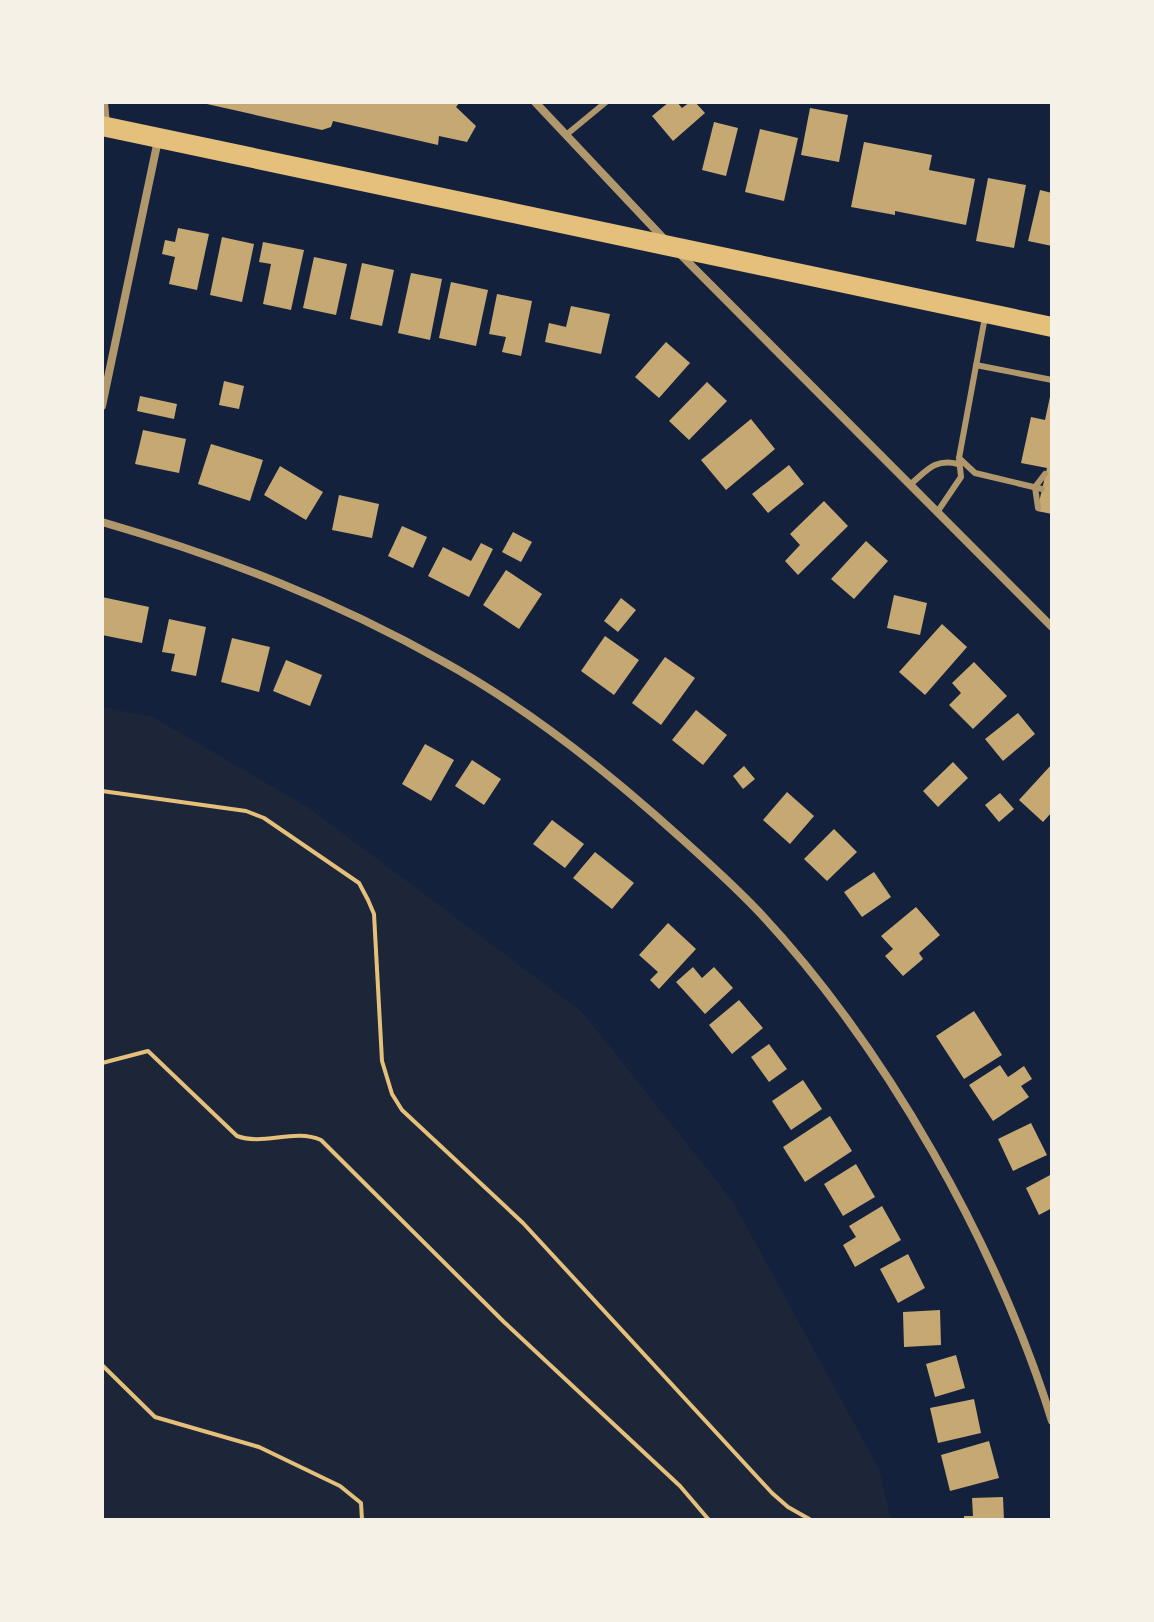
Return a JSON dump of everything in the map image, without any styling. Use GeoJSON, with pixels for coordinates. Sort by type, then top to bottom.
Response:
{"type":"FeatureCollection","features":[{"type":"Feature","properties":{"kind":"main road"},"geometry":{"type":"LineString","coordinates":[[104,127],[1052,327]]}},
{"type":"Feature","properties":{"kind":"street"},"geometry":{"type":"LineString","coordinates":[[104,102],[104,127]]}},
{"type":"Feature","properties":{"kind":"street"},"geometry":{"type":"LineString","coordinates":[[535,102],[672,247],[1052,627]]}},
{"type":"Feature","properties":{"kind":"street"},"geometry":{"type":"LineString","coordinates":[[102,406],[158,139]]}},
{"type":"Feature","properties":{"kind":"street"},"geometry":{"type":"LineString","coordinates":[[102,522],[261,573],[361,618],[445,662],[592,762],[729,881],[794,951],[837,1006],[931,1149],[1007,1301],[1052,1421]]}},
{"type":"Feature","properties":{"kind":"lane"},"geometry":{"type":"LineString","coordinates":[[566,135],[606,102]]}},
{"type":"Feature","properties":{"kind":"lane"},"geometry":{"type":"LineString","coordinates":[[938,511],[961,477],[958,461],[986,313]]}},
{"type":"Feature","properties":{"kind":"lane"},"geometry":{"type":"LineString","coordinates":[[976,365],[1052,380]]}},
{"type":"Feature","properties":{"kind":"lane"},"geometry":{"type":"LineString","coordinates":[[911,484],[936,463],[958,461],[975,473],[1038,488]]}},
{"type":"Feature","properties":{"kind":"lane"},"geometry":{"type":"LineString","coordinates":[[1039,504],[1038,488],[1045,474]]}},
{"type":"Feature","properties":{"kind":"path"},"geometry":{"type":"LineString","coordinates":[[102,791],[246,811],[264,818],[359,883],[374,914],[382,1061],[392,1094],[402,1110],[523,1223],[772,1493],[788,1507],[811,1520]]}},
{"type":"Feature","properties":{"kind":"path"},"geometry":{"type":"LineString","coordinates":[[102,1063],[148,1051],[237,1136],[247,1140],[309,1135],[321,1140],[515,1332],[680,1486],[709,1520]]}},
{"type":"Feature","properties":{"kind":"path"},"geometry":{"type":"LineString","coordinates":[[102,1365],[155,1417],[259,1447],[340,1486],[361,1503],[362,1520]]}},
{"type":"Feature","properties":{"kind":"shaded area"},"geometry":{"type":"Polygon","coordinates":[[[102,707],[153,717],[309,808],[582,1012],[732,1200],[879,1469],[891,1520],[102,1520],[102,707]]]}},
{"type":"Feature","properties":{"kind":"building"},"geometry":{"type":"Polygon","coordinates":[[[198,102],[460,102],[456,107],[476,126],[467,142],[439,136],[438,145],[333,121],[331,127],[322,130],[198,102]]]}},
{"type":"Feature","properties":{"kind":"building"},"geometry":{"type":"Polygon","coordinates":[[[669,102],[677,102],[682,108],[695,102],[705,113],[673,141],[652,116],[669,102]]]}},
{"type":"Feature","properties":{"kind":"building"},"geometry":{"type":"Polygon","coordinates":[[[810,108],[848,115],[839,162],[801,155],[810,108]]]}},
{"type":"Feature","properties":{"kind":"building"},"geometry":{"type":"Polygon","coordinates":[[[714,122],[738,128],[726,176],[702,170],[714,122]]]}},
{"type":"Feature","properties":{"kind":"building"},"geometry":{"type":"Polygon","coordinates":[[[760,129],[798,138],[784,201],[745,192],[760,129]]]}},
{"type":"Feature","properties":{"kind":"building"},"geometry":{"type":"Polygon","coordinates":[[[864,142],[932,155],[929,170],[975,179],[966,225],[895,211],[895,215],[851,207],[864,142]]]}},
{"type":"Feature","properties":{"kind":"building"},"geometry":{"type":"Polygon","coordinates":[[[988,178],[1026,185],[1014,248],[976,241],[988,178]]]}},
{"type":"Feature","properties":{"kind":"building"},"geometry":{"type":"Polygon","coordinates":[[[1040,190],[1052,193],[1052,246],[1028,241],[1040,190]]]}},
{"type":"Feature","properties":{"kind":"building"},"geometry":{"type":"Polygon","coordinates":[[[178,228],[209,234],[197,290],[169,284],[175,257],[162,254],[165,240],[175,242],[178,228]]]}},
{"type":"Feature","properties":{"kind":"building"},"geometry":{"type":"Polygon","coordinates":[[[222,237],[254,244],[242,302],[210,295],[222,237]]]}},
{"type":"Feature","properties":{"kind":"building"},"geometry":{"type":"Polygon","coordinates":[[[263,242],[304,250],[291,310],[263,304],[271,264],[259,262],[263,242]]]}},
{"type":"Feature","properties":{"kind":"building"},"geometry":{"type":"Polygon","coordinates":[[[314,257],[347,264],[336,315],[303,308],[314,257]]]}},
{"type":"Feature","properties":{"kind":"building"},"geometry":{"type":"Polygon","coordinates":[[[362,263],[394,270],[382,326],[350,319],[362,263]]]}},
{"type":"Feature","properties":{"kind":"building"},"geometry":{"type":"Polygon","coordinates":[[[411,273],[442,279],[430,340],[398,333],[411,273]]]}},
{"type":"Feature","properties":{"kind":"building"},"geometry":{"type":"Polygon","coordinates":[[[451,282],[488,290],[476,346],[439,338],[451,282]]]}},
{"type":"Feature","properties":{"kind":"building"},"geometry":{"type":"Polygon","coordinates":[[[497,294],[532,301],[521,356],[502,352],[506,337],[489,334],[497,294]]]}},
{"type":"Feature","properties":{"kind":"building"},"geometry":{"type":"Polygon","coordinates":[[[571,306],[610,314],[601,354],[545,342],[549,323],[566,327],[571,306]]]}},
{"type":"Feature","properties":{"kind":"building"},"geometry":{"type":"Polygon","coordinates":[[[666,342],[690,363],[659,398],[635,377],[666,342]]]}},
{"type":"Feature","properties":{"kind":"building"},"geometry":{"type":"Polygon","coordinates":[[[224,381],[244,386],[239,409],[219,405],[224,381]]]}},
{"type":"Feature","properties":{"kind":"building"},"geometry":{"type":"Polygon","coordinates":[[[707,382],[727,401],[689,440],[669,421],[707,382]]]}},
{"type":"Feature","properties":{"kind":"building"},"geometry":{"type":"Polygon","coordinates":[[[1051,392],[1052,514],[1037,511],[1047,468],[1021,463],[1031,417],[1045,420],[1051,392]]]}},
{"type":"Feature","properties":{"kind":"building"},"geometry":{"type":"Polygon","coordinates":[[[140,396],[177,404],[174,419],[137,411],[140,396]]]}},
{"type":"Feature","properties":{"kind":"building"},"geometry":{"type":"Polygon","coordinates":[[[751,419],[775,449],[726,490],[701,460],[751,419]]]}},
{"type":"Feature","properties":{"kind":"building"},"geometry":{"type":"Polygon","coordinates":[[[143,430],[186,439],[179,473],[135,464],[143,430]]]}},
{"type":"Feature","properties":{"kind":"building"},"geometry":{"type":"Polygon","coordinates":[[[211,444],[263,460],[250,501],[198,484],[211,444]]]}},
{"type":"Feature","properties":{"kind":"building"},"geometry":{"type":"Polygon","coordinates":[[[789,465],[804,484],[768,513],[752,494],[789,465]]]}},
{"type":"Feature","properties":{"kind":"building"},"geometry":{"type":"Polygon","coordinates":[[[280,466],[323,492],[306,520],[264,495],[280,466]]]}},
{"type":"Feature","properties":{"kind":"building"},"geometry":{"type":"Polygon","coordinates":[[[339,495],[379,504],[372,538],[332,530],[339,495]]]}},
{"type":"Feature","properties":{"kind":"building"},"geometry":{"type":"Polygon","coordinates":[[[824,501],[848,526],[798,575],[785,561],[800,545],[790,534],[824,501]]]}},
{"type":"Feature","properties":{"kind":"building"},"geometry":{"type":"Polygon","coordinates":[[[402,526],[427,537],[413,568],[388,556],[402,526]]]}},
{"type":"Feature","properties":{"kind":"building"},"geometry":{"type":"Polygon","coordinates":[[[513,532],[532,542],[521,562],[502,552],[513,532]]]}},
{"type":"Feature","properties":{"kind":"building"},"geometry":{"type":"Polygon","coordinates":[[[866,541],[888,561],[854,599],[831,579],[866,541]]]}},
{"type":"Feature","properties":{"kind":"building"},"geometry":{"type":"Polygon","coordinates":[[[481,543],[493,549],[469,597],[428,576],[443,547],[471,561],[481,543]]]}},
{"type":"Feature","properties":{"kind":"building"},"geometry":{"type":"Polygon","coordinates":[[[506,570],[542,594],[519,629],[483,605],[506,570]]]}},
{"type":"Feature","properties":{"kind":"building"},"geometry":{"type":"Polygon","coordinates":[[[894,595],[927,603],[920,635],[887,628],[894,595]]]}},
{"type":"Feature","properties":{"kind":"building"},"geometry":{"type":"Polygon","coordinates":[[[102,597],[149,607],[142,643],[102,635],[102,597]]]}},
{"type":"Feature","properties":{"kind":"building"},"geometry":{"type":"Polygon","coordinates":[[[621,598],[636,610],[618,632],[604,621],[621,598]]]}},
{"type":"Feature","properties":{"kind":"building"},"geometry":{"type":"Polygon","coordinates":[[[169,619],[206,627],[196,676],[171,671],[175,654],[162,652],[169,619]]]}},
{"type":"Feature","properties":{"kind":"building"},"geometry":{"type":"Polygon","coordinates":[[[942,624],[967,647],[925,695],[899,672],[942,624]]]}},
{"type":"Feature","properties":{"kind":"building"},"geometry":{"type":"Polygon","coordinates":[[[605,636],[639,660],[614,695],[581,671],[605,636]]]}},
{"type":"Feature","properties":{"kind":"building"},"geometry":{"type":"Polygon","coordinates":[[[232,638],[270,647],[259,692],[221,682],[232,638]]]}},
{"type":"Feature","properties":{"kind":"building"},"geometry":{"type":"Polygon","coordinates":[[[665,657],[695,678],[661,725],[632,703],[665,657]]]}},
{"type":"Feature","properties":{"kind":"building"},"geometry":{"type":"Polygon","coordinates":[[[286,660],[322,675],[310,706],[273,691],[286,660]]]}},
{"type":"Feature","properties":{"kind":"building"},"geometry":{"type":"Polygon","coordinates":[[[974,662],[1007,696],[973,729],[949,705],[961,693],[952,683],[974,662]]]}},
{"type":"Feature","properties":{"kind":"building"},"geometry":{"type":"Polygon","coordinates":[[[696,710],[727,735],[703,765],[672,740],[696,710]]]}},
{"type":"Feature","properties":{"kind":"building"},"geometry":{"type":"Polygon","coordinates":[[[1018,713],[1035,734],[1003,761],[985,739],[1018,713]]]}},
{"type":"Feature","properties":{"kind":"building"},"geometry":{"type":"Polygon","coordinates":[[[425,744],[454,760],[431,801],[402,784],[425,744]]]}},
{"type":"Feature","properties":{"kind":"building"},"geometry":{"type":"Polygon","coordinates":[[[472,760],[501,779],[484,805],[455,786],[472,760]]]}},
{"type":"Feature","properties":{"kind":"building"},"geometry":{"type":"Polygon","coordinates":[[[953,762],[968,778],[938,807],[923,791],[953,762]]]}},
{"type":"Feature","properties":{"kind":"building"},"geometry":{"type":"Polygon","coordinates":[[[1052,764],[1052,812],[1043,822],[1019,800],[1052,764]]]}},
{"type":"Feature","properties":{"kind":"building"},"geometry":{"type":"Polygon","coordinates":[[[744,766],[755,779],[743,789],[733,776],[744,766]]]}},
{"type":"Feature","properties":{"kind":"building"},"geometry":{"type":"Polygon","coordinates":[[[787,792],[814,816],[790,844],[763,820],[787,792]]]}},
{"type":"Feature","properties":{"kind":"building"},"geometry":{"type":"Polygon","coordinates":[[[1000,793],[1014,809],[999,822],[985,805],[1000,793]]]}},
{"type":"Feature","properties":{"kind":"building"},"geometry":{"type":"Polygon","coordinates":[[[552,820],[584,844],[565,868],[533,844],[552,820]]]}},
{"type":"Feature","properties":{"kind":"building"},"geometry":{"type":"Polygon","coordinates":[[[834,829],[857,852],[827,881],[804,859],[834,829]]]}},
{"type":"Feature","properties":{"kind":"building"},"geometry":{"type":"Polygon","coordinates":[[[595,852],[634,883],[612,909],[573,878],[595,852]]]}},
{"type":"Feature","properties":{"kind":"building"},"geometry":{"type":"Polygon","coordinates":[[[874,872],[891,897],[862,917],[844,892],[874,872]]]}},
{"type":"Feature","properties":{"kind":"building"},"geometry":{"type":"Polygon","coordinates":[[[916,907],[940,935],[919,953],[923,959],[903,976],[885,956],[893,949],[881,936],[916,907]]]}},
{"type":"Feature","properties":{"kind":"building"},"geometry":{"type":"Polygon","coordinates":[[[668,923],[696,949],[659,989],[650,980],[658,972],[639,955],[668,923]]]}},
{"type":"Feature","properties":{"kind":"building"},"geometry":{"type":"Polygon","coordinates":[[[693,967],[702,978],[714,967],[733,988],[705,1014],[676,982],[693,967]]]}},
{"type":"Feature","properties":{"kind":"building"},"geometry":{"type":"Polygon","coordinates":[[[739,1000],[763,1028],[732,1054],[709,1025],[739,1000]]]}},
{"type":"Feature","properties":{"kind":"building"},"geometry":{"type":"Polygon","coordinates":[[[974,1011],[1002,1055],[964,1079],[936,1036],[974,1011]]]}},
{"type":"Feature","properties":{"kind":"building"},"geometry":{"type":"Polygon","coordinates":[[[769,1044],[787,1069],[769,1082],[751,1057],[769,1044]]]}},
{"type":"Feature","properties":{"kind":"building"},"geometry":{"type":"Polygon","coordinates":[[[1000,1065],[1008,1077],[1024,1066],[1032,1079],[1021,1086],[1029,1097],[993,1121],[969,1085],[1000,1065]]]}},
{"type":"Feature","properties":{"kind":"building"},"geometry":{"type":"Polygon","coordinates":[[[803,1080],[822,1109],[791,1130],[772,1101],[803,1080]]]}},
{"type":"Feature","properties":{"kind":"building"},"geometry":{"type":"Polygon","coordinates":[[[830,1116],[852,1151],[805,1182],[783,1147],[830,1116]]]}},
{"type":"Feature","properties":{"kind":"building"},"geometry":{"type":"Polygon","coordinates":[[[1031,1123],[1047,1155],[1013,1171],[998,1139],[1031,1123]]]}},
{"type":"Feature","properties":{"kind":"building"},"geometry":{"type":"Polygon","coordinates":[[[856,1164],[875,1197],[843,1216],[824,1184],[856,1164]]]}},
{"type":"Feature","properties":{"kind":"building"},"geometry":{"type":"Polygon","coordinates":[[[1052,1174],[1052,1208],[1039,1215],[1026,1188],[1052,1174]]]}},
{"type":"Feature","properties":{"kind":"building"},"geometry":{"type":"Polygon","coordinates":[[[882,1206],[901,1240],[855,1267],[843,1245],[856,1237],[849,1226],[882,1206]]]}},
{"type":"Feature","properties":{"kind":"building"},"geometry":{"type":"Polygon","coordinates":[[[908,1254],[925,1288],[898,1303],[880,1269],[908,1254]]]}},
{"type":"Feature","properties":{"kind":"building"},"geometry":{"type":"Polygon","coordinates":[[[940,1310],[941,1345],[904,1347],[903,1312],[940,1310]]]}},
{"type":"Feature","properties":{"kind":"building"},"geometry":{"type":"Polygon","coordinates":[[[956,1355],[965,1388],[935,1397],[926,1364],[956,1355]]]}},
{"type":"Feature","properties":{"kind":"building"},"geometry":{"type":"Polygon","coordinates":[[[974,1399],[981,1433],[938,1443],[930,1408],[974,1399]]]}},
{"type":"Feature","properties":{"kind":"building"},"geometry":{"type":"Polygon","coordinates":[[[989,1441],[999,1478],[950,1491],[941,1455],[989,1441]]]}},
{"type":"Feature","properties":{"kind":"building"},"geometry":{"type":"Polygon","coordinates":[[[1003,1497],[1004,1520],[964,1520],[964,1516],[973,1516],[972,1498],[1003,1497]]]}}]}
